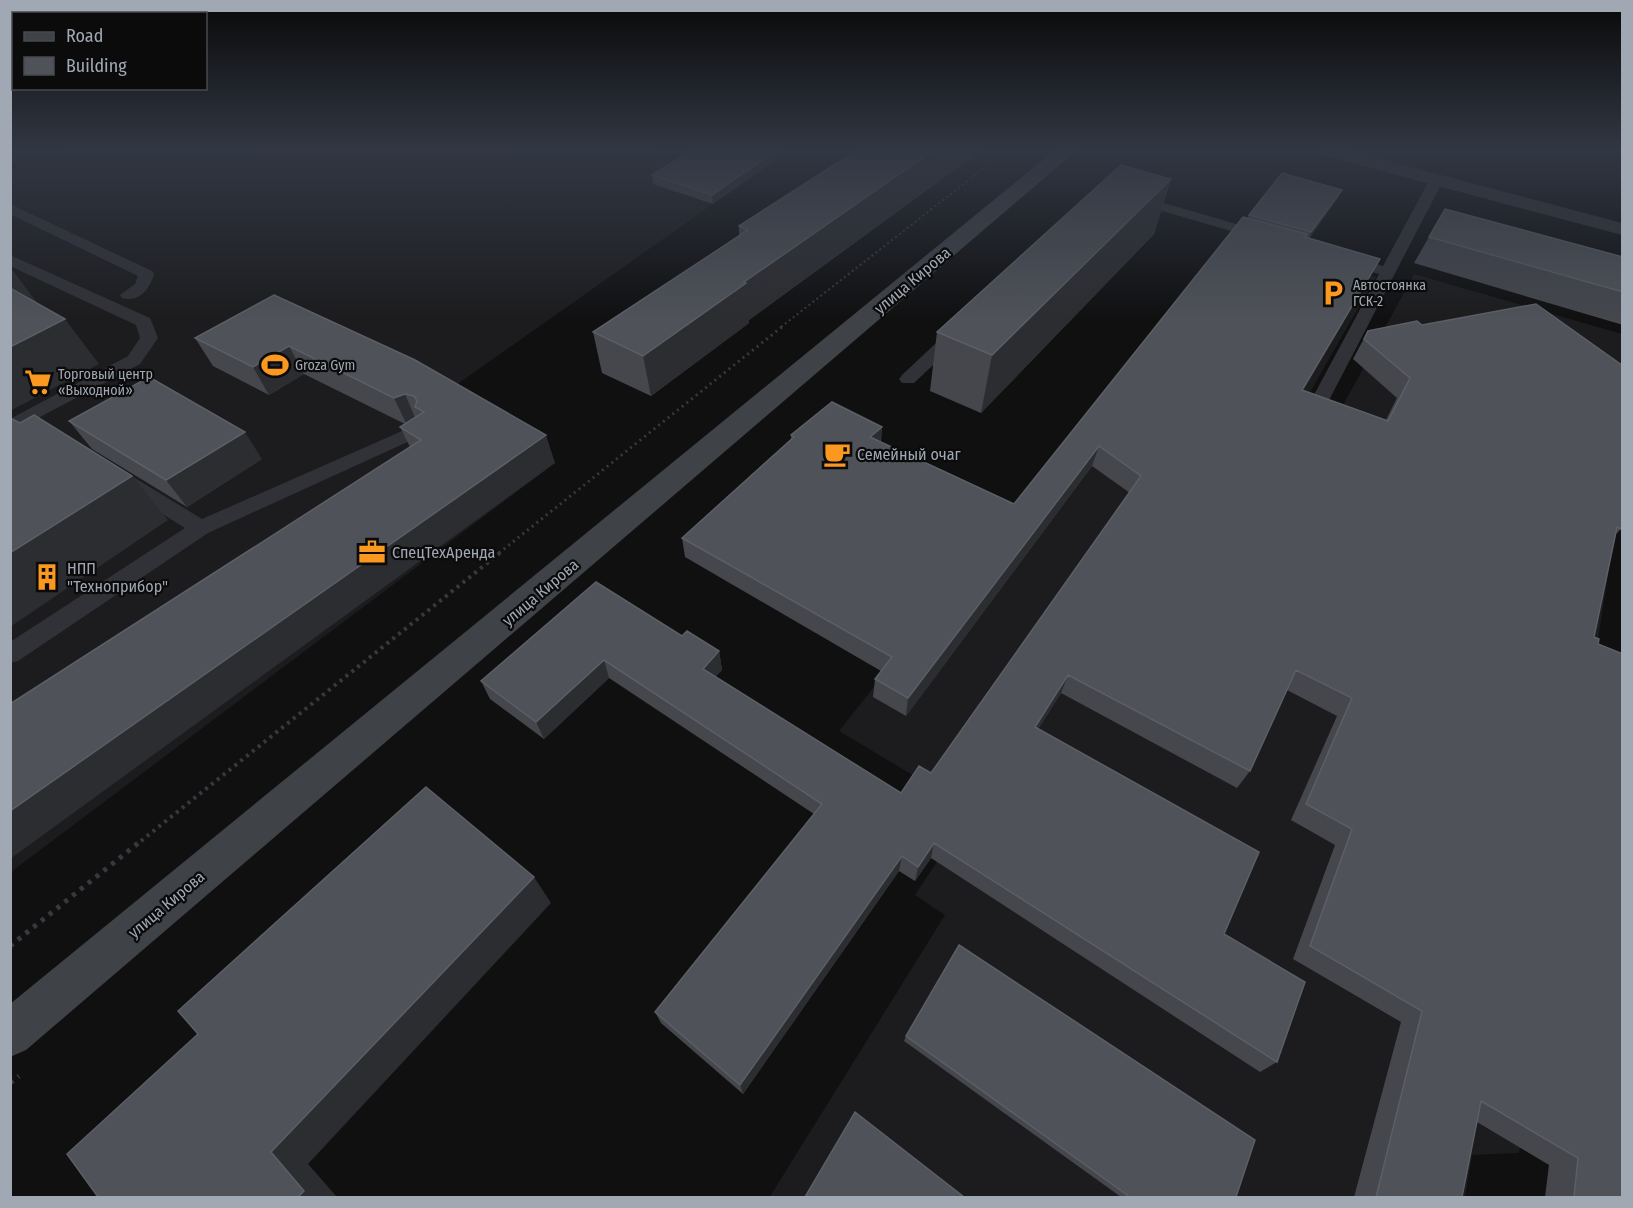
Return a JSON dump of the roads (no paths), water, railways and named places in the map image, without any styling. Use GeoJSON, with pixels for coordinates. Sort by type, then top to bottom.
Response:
{"type":"FeatureCollection","features":[{"type":"Feature","properties":{"kind":"main road","name":"улица Кирова"},"geometry":{"type":"LineString","coordinates":[[10,1034],[1001,206]]}},
{"type":"Feature","properties":{"kind":"street"},"geometry":{"type":"LineString","coordinates":[[1539,206],[1623,229]]}},
{"type":"Feature","properties":{"kind":"lane"},"geometry":{"type":"LineString","coordinates":[[1159,206],[1274,239]]}},
{"type":"Feature","properties":{"kind":"lane"},"geometry":{"type":"LineString","coordinates":[[1317,406],[1423,206]]}},
{"type":"Feature","properties":{"kind":"lane"},"geometry":{"type":"LineString","coordinates":[[10,208],[146,274],[142,286],[128,295]]}},
{"type":"Feature","properties":{"kind":"lane"},"geometry":{"type":"LineString","coordinates":[[1331,256],[1388,272]]}},
{"type":"Feature","properties":{"kind":"lane"},"geometry":{"type":"LineString","coordinates":[[10,260],[144,322],[149,338],[134,360],[18,423]]}},
{"type":"Feature","properties":{"kind":"lane"},"geometry":{"type":"LineString","coordinates":[[908,379],[967,323]]}},
{"type":"Feature","properties":{"kind":"lane"},"geometry":{"type":"LineString","coordinates":[[18,423],[43,430]]}},
{"type":"Feature","properties":{"kind":"lane"},"geometry":{"type":"LineString","coordinates":[[10,654],[201,528],[418,430]]}},
{"type":"Feature","properties":{"kind":"lane"},"geometry":{"type":"LineString","coordinates":[[111,472],[201,528]]}},
{"type":"Feature","properties":{"kind":"place","name":"Автостоянка ГСК-2"},"geometry":{"type":"Point","coordinates":[1333,293]}},
{"type":"Feature","properties":{"kind":"place","name":"Groza Gym"},"geometry":{"type":"Point","coordinates":[275,365]}},
{"type":"Feature","properties":{"kind":"place","name":"Торговый центр «Выходной»"},"geometry":{"type":"Point","coordinates":[38,382]}},
{"type":"Feature","properties":{"kind":"place","name":"Семейный очаг"},"geometry":{"type":"Point","coordinates":[837,454]}},
{"type":"Feature","properties":{"kind":"place","name":"СпецТехАренда"},"geometry":{"type":"Point","coordinates":[372,552]}},
{"type":"Feature","properties":{"kind":"place","name":"НПП \"Техноприбор\""},"geometry":{"type":"Point","coordinates":[47,577]}}]}
